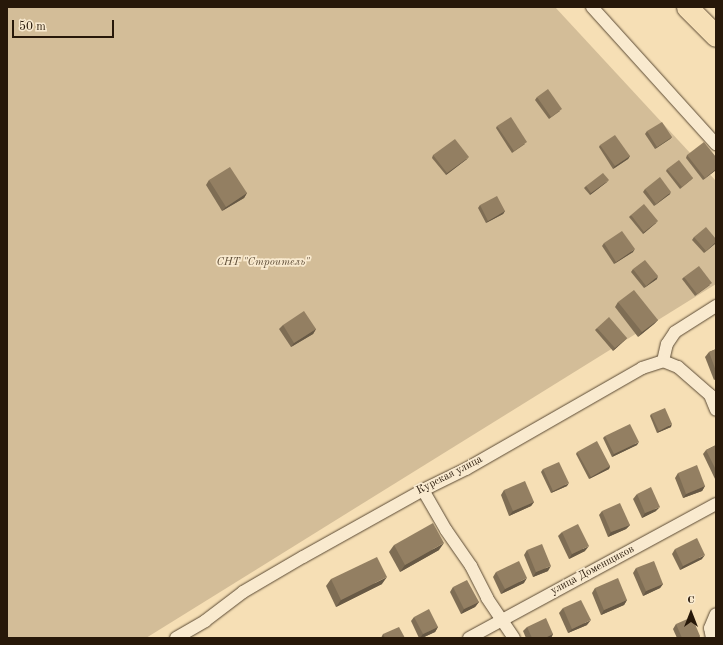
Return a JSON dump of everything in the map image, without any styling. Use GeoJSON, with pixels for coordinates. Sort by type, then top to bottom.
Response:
{"type":"FeatureCollection","features":[{"type":"Feature","properties":{"kind":"highway"},"geometry":{"type":"LineString","coordinates":[[687,7],[716,36]]}},
{"type":"Feature","properties":{"kind":"street"},"geometry":{"type":"LineString","coordinates":[[592,7],[716,144]]}},
{"type":"Feature","properties":{"kind":"street"},"geometry":{"type":"LineString","coordinates":[[716,306],[675,332],[667,344],[663,361],[678,367],[695,379],[710,395],[716,410]]}},
{"type":"Feature","properties":{"kind":"street","name":"Курская улица"},"geometry":{"type":"LineString","coordinates":[[176,638],[205,621],[244,592],[423,490],[466,469],[642,368],[663,361]]}},
{"type":"Feature","properties":{"kind":"street"},"geometry":{"type":"LineString","coordinates":[[423,490],[446,530],[471,566],[487,598],[514,638]]}},
{"type":"Feature","properties":{"kind":"street","name":"улица Доменщиков"},"geometry":{"type":"LineString","coordinates":[[470,638],[716,504]]}},
{"type":"Feature","properties":{"kind":"street"},"geometry":{"type":"LineString","coordinates":[[712,638],[710,628],[716,614]]}},
{"type":"Feature","properties":{"kind":"green space","name":"СНТ \"Строитель\""},"geometry":{"type":"Polygon","coordinates":[[[7,7],[555,7],[716,181],[716,284],[146,638],[7,638],[7,7]]]}},
{"type":"Feature","properties":{"kind":"building"},"geometry":{"type":"Polygon","coordinates":[[[548,89],[562,109],[551,117],[537,97],[548,89]]]}},
{"type":"Feature","properties":{"kind":"building"},"geometry":{"type":"Polygon","coordinates":[[[511,117],[527,142],[514,151],[497,126],[511,117]]]}},
{"type":"Feature","properties":{"kind":"building"},"geometry":{"type":"Polygon","coordinates":[[[662,122],[672,137],[657,147],[647,131],[662,122]]]}},
{"type":"Feature","properties":{"kind":"building"},"geometry":{"type":"Polygon","coordinates":[[[615,135],[630,156],[615,166],[600,145],[615,135]]]}},
{"type":"Feature","properties":{"kind":"building"},"geometry":{"type":"Polygon","coordinates":[[[455,139],[469,157],[447,173],[433,155],[455,139]]]}},
{"type":"Feature","properties":{"kind":"building"},"geometry":{"type":"Polygon","coordinates":[[[704,142],[716,157],[716,169],[705,178],[687,155],[704,142]]]}},
{"type":"Feature","properties":{"kind":"building"},"geometry":{"type":"Polygon","coordinates":[[[679,160],[693,178],[682,187],[667,169],[679,160]]]}},
{"type":"Feature","properties":{"kind":"building"},"geometry":{"type":"Polygon","coordinates":[[[230,167],[247,193],[226,207],[209,180],[230,167]]]}},
{"type":"Feature","properties":{"kind":"building"},"geometry":{"type":"Polygon","coordinates":[[[603,173],[609,180],[591,193],[586,186],[603,173]]]}},
{"type":"Feature","properties":{"kind":"building"},"geometry":{"type":"Polygon","coordinates":[[[660,177],[671,192],[656,204],[645,189],[660,177]]]}},
{"type":"Feature","properties":{"kind":"building"},"geometry":{"type":"Polygon","coordinates":[[[497,196],[505,211],[488,221],[480,205],[497,196]]]}},
{"type":"Feature","properties":{"kind":"building"},"geometry":{"type":"Polygon","coordinates":[[[644,204],[658,221],[644,232],[631,215],[644,204]]]}},
{"type":"Feature","properties":{"kind":"building"},"geometry":{"type":"Polygon","coordinates":[[[706,227],[716,239],[716,242],[706,251],[694,237],[706,227]]]}},
{"type":"Feature","properties":{"kind":"building"},"geometry":{"type":"Polygon","coordinates":[[[622,231],[635,249],[616,262],[604,243],[622,231]]]}},
{"type":"Feature","properties":{"kind":"building"},"geometry":{"type":"Polygon","coordinates":[[[645,260],[658,276],[646,286],[633,269],[645,260]]]}},
{"type":"Feature","properties":{"kind":"building"},"geometry":{"type":"Polygon","coordinates":[[[699,266],[712,283],[697,294],[684,277],[699,266]]]}},
{"type":"Feature","properties":{"kind":"building"},"geometry":{"type":"Polygon","coordinates":[[[634,290],[658,320],[642,332],[618,302],[634,290]]]}},
{"type":"Feature","properties":{"kind":"building"},"geometry":{"type":"Polygon","coordinates":[[[304,311],[316,329],[294,343],[283,325],[304,311]]]}},
{"type":"Feature","properties":{"kind":"building"},"geometry":{"type":"Polygon","coordinates":[[[609,317],[627,338],[615,348],[597,328],[609,317]]]}},
{"type":"Feature","properties":{"kind":"building"},"geometry":{"type":"Polygon","coordinates":[[[716,349],[716,371],[709,352],[716,349]]]}},
{"type":"Feature","properties":{"kind":"building"},"geometry":{"type":"Polygon","coordinates":[[[665,408],[672,424],[659,431],[651,414],[665,408]]]}},
{"type":"Feature","properties":{"kind":"building"},"geometry":{"type":"Polygon","coordinates":[[[630,424],[639,442],[614,454],[605,436],[630,424]]]}},
{"type":"Feature","properties":{"kind":"building"},"geometry":{"type":"Polygon","coordinates":[[[597,441],[610,466],[591,477],[577,452],[597,441]]]}},
{"type":"Feature","properties":{"kind":"building"},"geometry":{"type":"Polygon","coordinates":[[[716,445],[716,470],[706,450],[716,445]]]}},
{"type":"Feature","properties":{"kind":"building"},"geometry":{"type":"Polygon","coordinates":[[[559,462],[569,483],[553,491],[543,469],[559,462]]]}},
{"type":"Feature","properties":{"kind":"building"},"geometry":{"type":"Polygon","coordinates":[[[697,465],[705,486],[686,494],[678,473],[697,465]]]}},
{"type":"Feature","properties":{"kind":"building"},"geometry":{"type":"Polygon","coordinates":[[[525,481],[534,502],[513,511],[504,490],[525,481]]]}},
{"type":"Feature","properties":{"kind":"building"},"geometry":{"type":"Polygon","coordinates":[[[651,487],[660,507],[645,513],[637,494],[651,487]]]}},
{"type":"Feature","properties":{"kind":"building"},"geometry":{"type":"Polygon","coordinates":[[[620,503],[630,525],[611,532],[602,511],[620,503]]]}},
{"type":"Feature","properties":{"kind":"building"},"geometry":{"type":"Polygon","coordinates":[[[433,523],[444,543],[405,565],[394,545],[433,523]]]}},
{"type":"Feature","properties":{"kind":"building"},"geometry":{"type":"Polygon","coordinates":[[[578,524],[589,546],[572,554],[562,532],[578,524]]]}},
{"type":"Feature","properties":{"kind":"building"},"geometry":{"type":"Polygon","coordinates":[[[697,538],[705,555],[683,566],[675,549],[697,538]]]}},
{"type":"Feature","properties":{"kind":"building"},"geometry":{"type":"Polygon","coordinates":[[[542,544],[551,566],[536,572],[527,550],[542,544]]]}},
{"type":"Feature","properties":{"kind":"building"},"geometry":{"type":"Polygon","coordinates":[[[377,557],[387,577],[341,600],[331,579],[377,557]]]}},
{"type":"Feature","properties":{"kind":"building"},"geometry":{"type":"Polygon","coordinates":[[[519,561],[527,578],[505,589],[496,572],[519,561]]]}},
{"type":"Feature","properties":{"kind":"building"},"geometry":{"type":"Polygon","coordinates":[[[654,561],[663,584],[646,591],[636,568],[654,561]]]}},
{"type":"Feature","properties":{"kind":"building"},"geometry":{"type":"Polygon","coordinates":[[[618,578],[627,600],[604,610],[595,588],[618,578]]]}},
{"type":"Feature","properties":{"kind":"building"},"geometry":{"type":"Polygon","coordinates":[[[467,580],[479,602],[464,609],[453,587],[467,580]]]}},
{"type":"Feature","properties":{"kind":"building"},"geometry":{"type":"Polygon","coordinates":[[[581,600],[591,620],[572,629],[563,608],[581,600]]]}},
{"type":"Feature","properties":{"kind":"building"},"geometry":{"type":"Polygon","coordinates":[[[429,609],[438,627],[423,634],[414,617],[429,609]]]}},
{"type":"Feature","properties":{"kind":"building"},"geometry":{"type":"Polygon","coordinates":[[[692,617],[700,636],[695,638],[682,638],[676,624],[692,617]]]}},
{"type":"Feature","properties":{"kind":"building"},"geometry":{"type":"Polygon","coordinates":[[[546,618],[553,634],[545,638],[532,638],[527,627],[546,618]]]}},
{"type":"Feature","properties":{"kind":"building"},"geometry":{"type":"Polygon","coordinates":[[[399,627],[405,638],[385,638],[383,634],[399,627]]]}}]}
